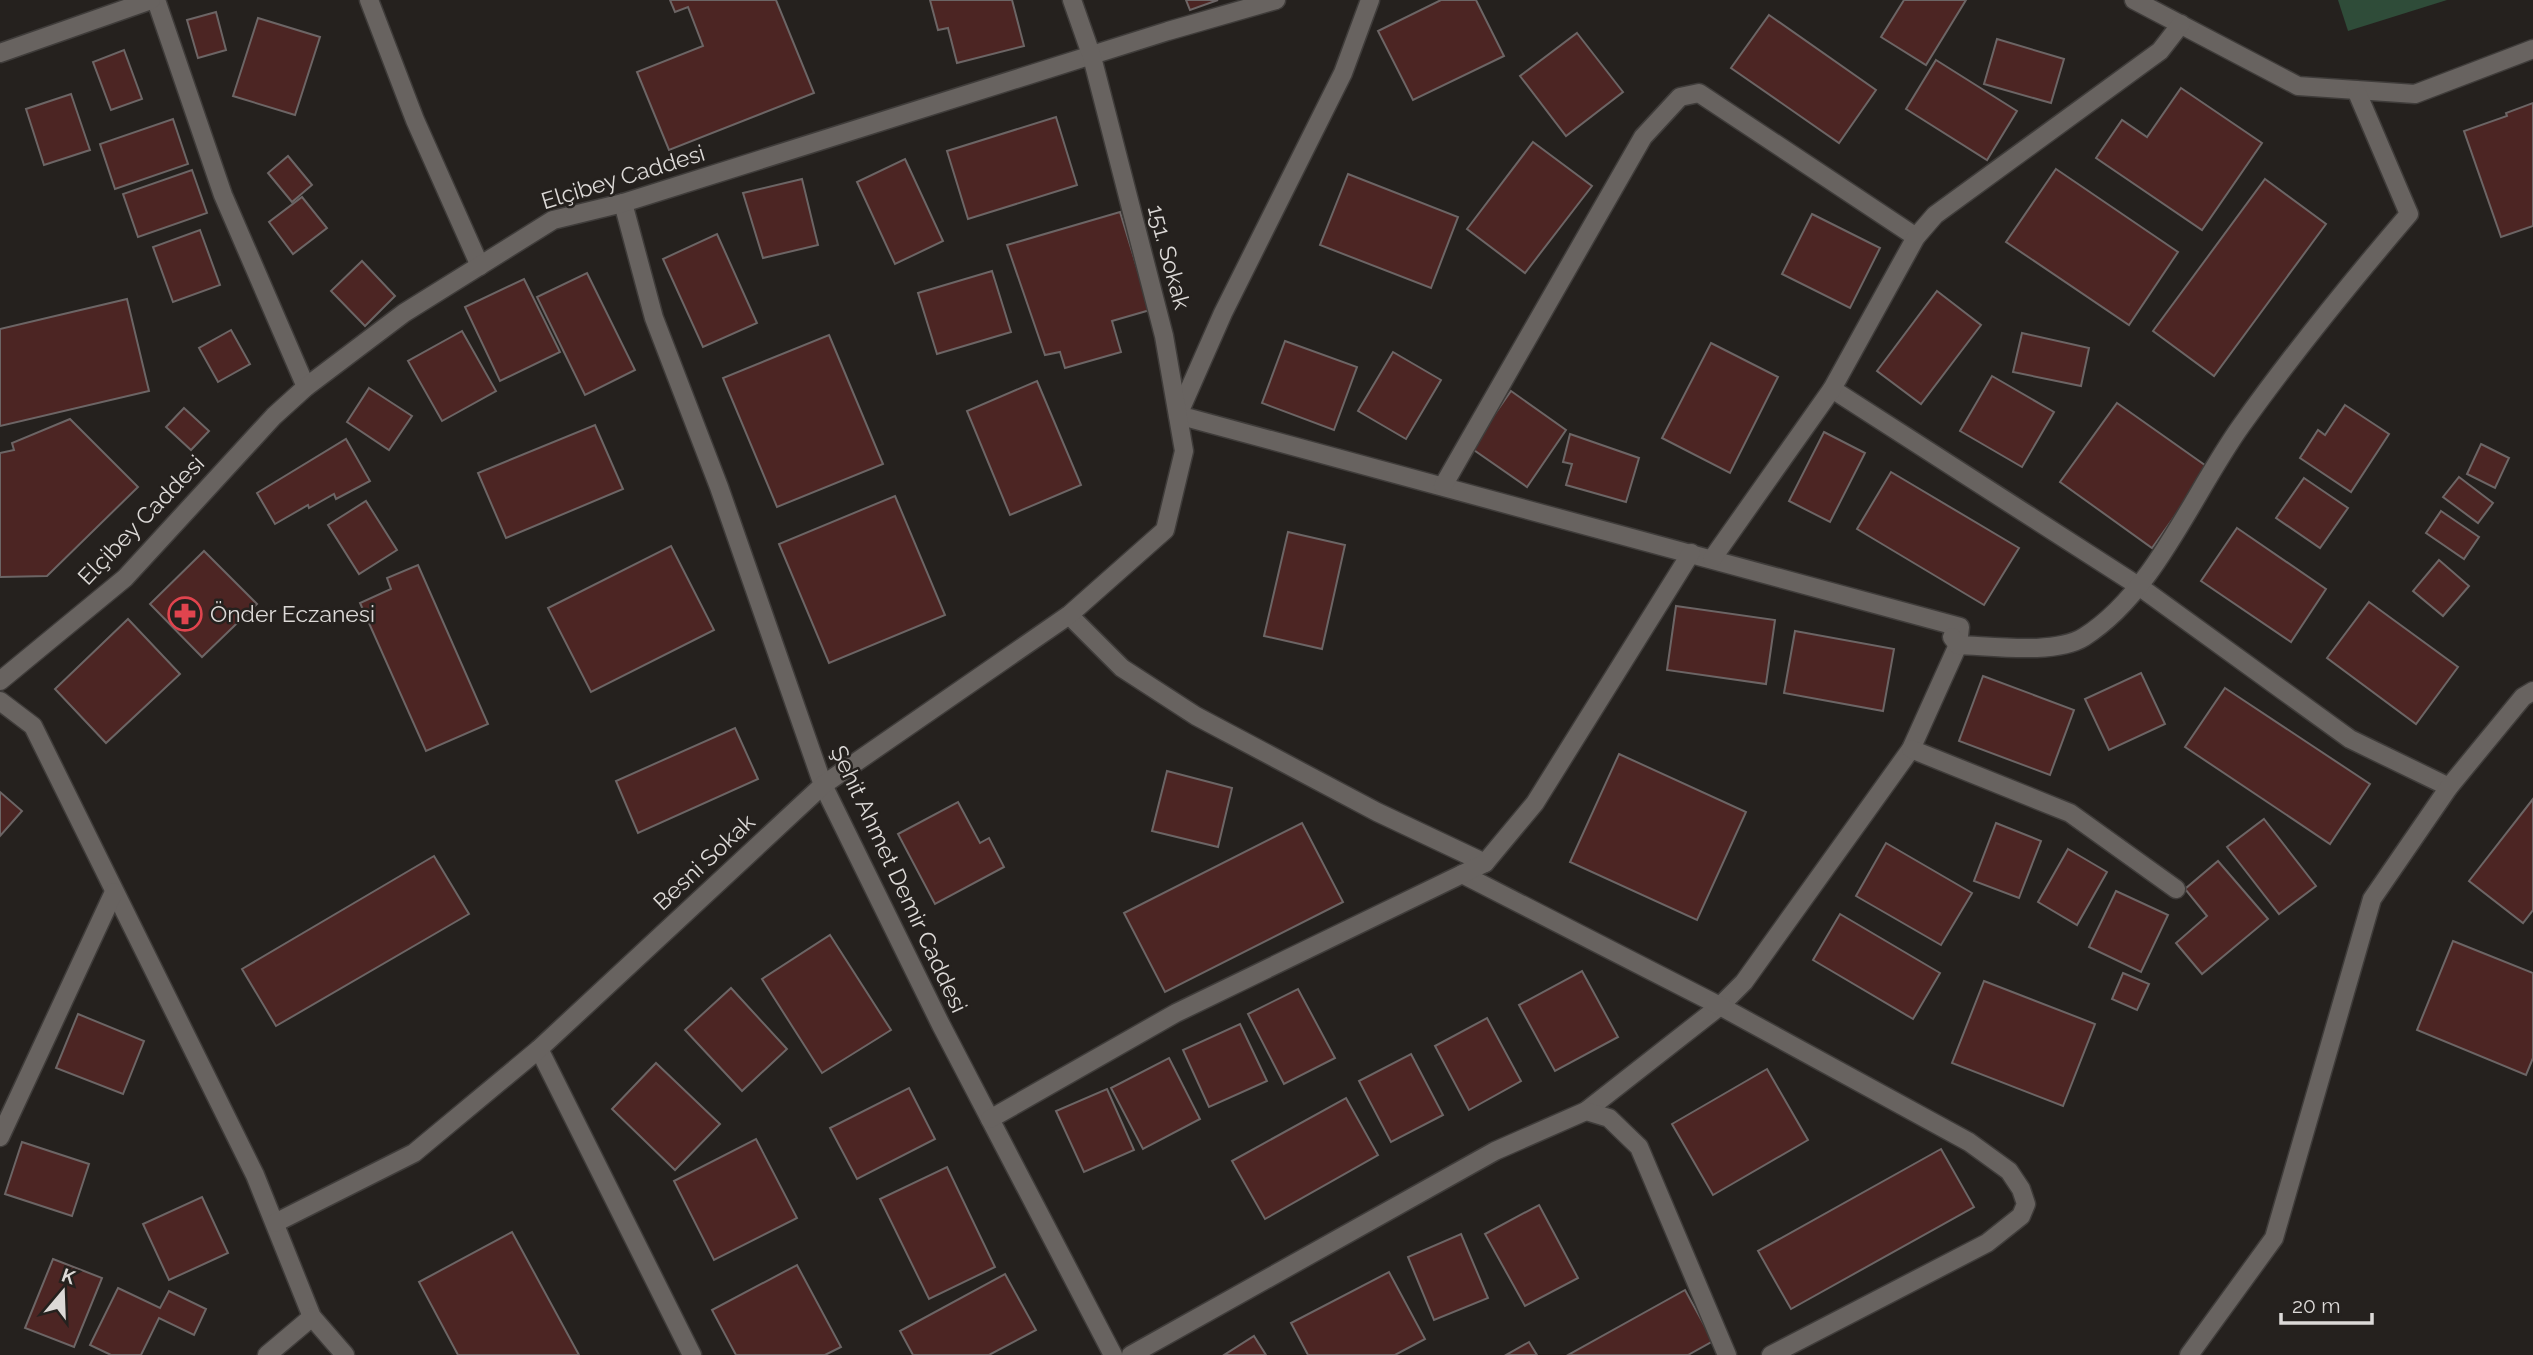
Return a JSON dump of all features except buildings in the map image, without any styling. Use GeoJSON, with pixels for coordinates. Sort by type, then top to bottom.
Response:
{"type":"FeatureCollection","features":[{"type":"Feature","properties":{"kind":"street"},"geometry":{"type":"LineString","coordinates":[[0,53],[153,0],[223,195],[306,387]]}},
{"type":"Feature","properties":{"kind":"street"},"geometry":{"type":"LineString","coordinates":[[369,0],[415,120],[480,266]]}},
{"type":"Feature","properties":{"kind":"street","name":"151. Sokak"},"geometry":{"type":"LineString","coordinates":[[1072,0],[1092,57],[1164,336],[1178,415],[1184,451],[1165,530]]}},
{"type":"Feature","properties":{"kind":"street","name":"Elçibey Caddesi"},"geometry":{"type":"LineString","coordinates":[[0,681],[125,578],[274,416],[306,387],[404,313],[553,220],[623,203],[1276,0]]}},
{"type":"Feature","properties":{"kind":"street"},"geometry":{"type":"LineString","coordinates":[[1131,1355],[1495,1151],[1586,1111],[1720,1006],[1744,982],[1911,749],[1958,645],[1960,627],[1178,415],[1223,313],[1343,73],[1370,0]]}},
{"type":"Feature","properties":{"kind":"street"},"geometry":{"type":"LineString","coordinates":[[2134,0],[2298,86],[2415,94],[2533,49]]}},
{"type":"Feature","properties":{"kind":"street"},"geometry":{"type":"LineString","coordinates":[[1712,559],[1832,389],[1916,237],[1935,215],[1964,191],[2160,51],[2181,24]]}},
{"type":"Feature","properties":{"kind":"street"},"geometry":{"type":"LineString","coordinates":[[1958,645],[2057,647],[2083,638],[2140,587],[2239,428],[2338,297],[2409,214],[2356,90]]}},
{"type":"Feature","properties":{"kind":"street"},"geometry":{"type":"LineString","coordinates":[[1443,486],[1643,137],[1680,97],[1699,93],[1916,237]]}},
{"type":"Feature","properties":{"kind":"street","name":"Şehit Ahmet Demir Caddesi"},"geometry":{"type":"LineString","coordinates":[[623,203],[654,318],[719,487],[823,785],[990,1119],[1114,1355]]}},
{"type":"Feature","properties":{"kind":"street"},"geometry":{"type":"LineString","coordinates":[[1832,389],[2140,587],[2350,739],[2449,786]]}},
{"type":"Feature","properties":{"kind":"street","name":"Besni Sokak"},"geometry":{"type":"LineString","coordinates":[[275,1223],[414,1153],[539,1049],[823,785],[1069,615],[1165,530]]}},
{"type":"Feature","properties":{"kind":"street"},"geometry":{"type":"LineString","coordinates":[[990,1119],[1175,1013],[1485,863],[1535,803],[1691,553]]}},
{"type":"Feature","properties":{"kind":"street"},"geometry":{"type":"LineString","coordinates":[[1069,615],[1122,668],[1196,716],[1377,811],[1485,863]]}},
{"type":"Feature","properties":{"kind":"street"},"geometry":{"type":"LineString","coordinates":[[2189,1355],[2274,1238],[2372,900],[2449,786],[2523,696],[2533,691]]}},
{"type":"Feature","properties":{"kind":"street"},"geometry":{"type":"LineString","coordinates":[[0,701],[33,726],[255,1175],[312,1317],[345,1355]]}},
{"type":"Feature","properties":{"kind":"street"},"geometry":{"type":"LineString","coordinates":[[1911,749],[2070,813],[2176,889]]}},
{"type":"Feature","properties":{"kind":"street"},"geometry":{"type":"LineString","coordinates":[[1462,874],[1720,1006],[1969,1142],[2009,1171],[2021,1189],[2026,1204],[2021,1216],[1987,1243],[1771,1355]]}},
{"type":"Feature","properties":{"kind":"street"},"geometry":{"type":"LineString","coordinates":[[0,1136],[114,892]]}},
{"type":"Feature","properties":{"kind":"street"},"geometry":{"type":"LineString","coordinates":[[539,1049],[692,1355]]}},
{"type":"Feature","properties":{"kind":"street"},"geometry":{"type":"LineString","coordinates":[[1586,1111],[1609,1118],[1639,1147],[1727,1355]]}},
{"type":"Feature","properties":{"kind":"street"},"geometry":{"type":"LineString","coordinates":[[267,1355],[312,1317]]}},
{"type":"Feature","properties":{"kind":"green space"},"geometry":{"type":"Polygon","coordinates":[[[2338,0],[2447,0],[2348,31],[2338,0]]]}},
{"type":"Feature","properties":{"kind":"place","name":"Önder Eczanesi"},"geometry":{"type":"Point","coordinates":[185,614]}}]}
